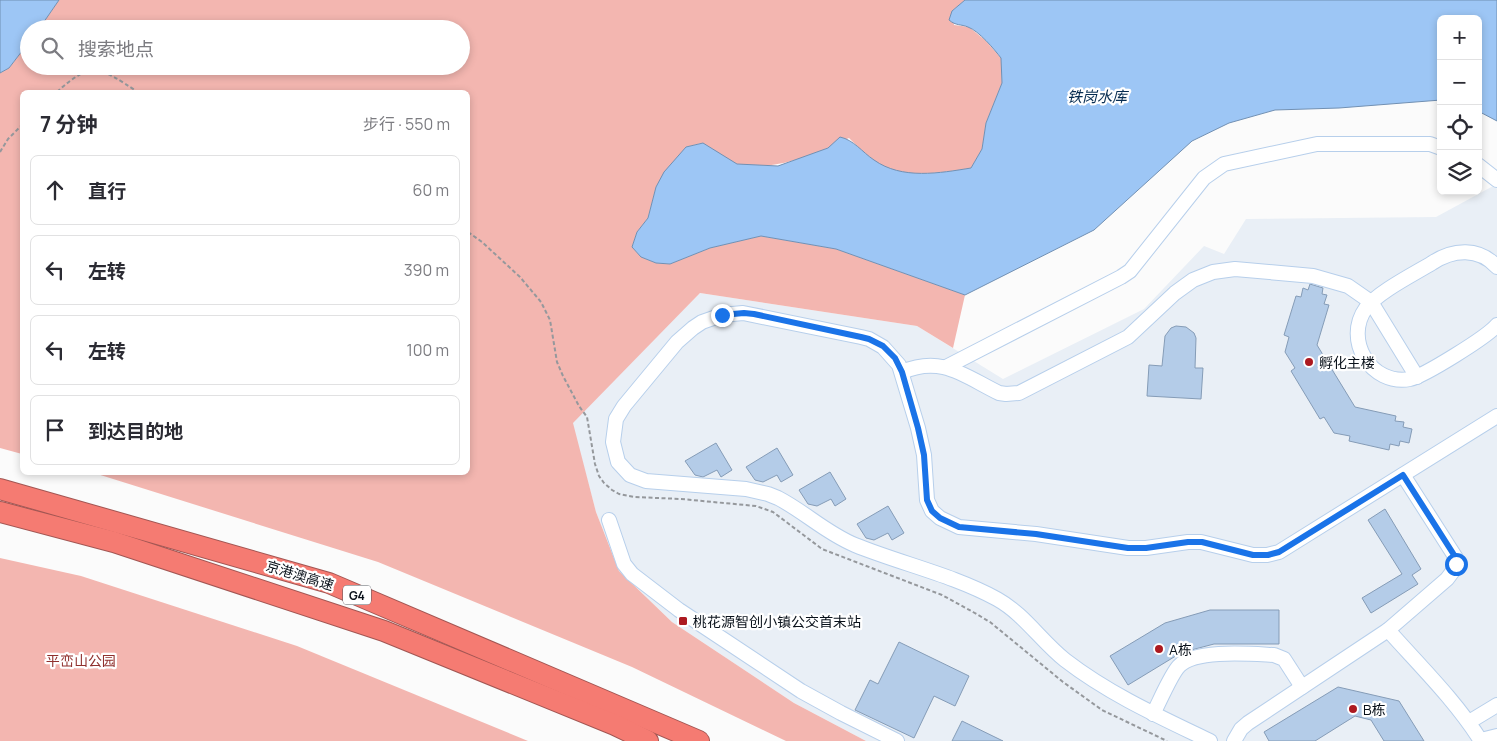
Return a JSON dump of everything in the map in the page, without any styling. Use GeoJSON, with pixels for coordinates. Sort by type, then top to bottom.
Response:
{"type":"FeatureCollection","features":[{"type":"Feature","properties":{"kind":"highway","name":"京港澳高速"},"geometry":{"type":"LineString","coordinates":[[0,488],[329,583],[699,741]]}},
{"type":"Feature","properties":{"kind":"highway","name":"京港澳高速"},"geometry":{"type":"LineString","coordinates":[[0,512],[114,542],[384,631],[616,725],[648,741]]}},
{"type":"Feature","properties":{"kind":"street"},"geometry":{"type":"LineString","coordinates":[[946,367],[1130,271],[1204,178],[1224,164],[1318,144],[1430,144],[1437,147]]}},
{"type":"Feature","properties":{"kind":"street"},"geometry":{"type":"LineString","coordinates":[[1482,168],[1497,180]]}},
{"type":"Feature","properties":{"kind":"street"},"geometry":{"type":"LineString","coordinates":[[1496,328],[1417,377],[1401,380],[1384,376],[1369,366],[1364,359],[1358,342],[1358,324],[1371,302],[1446,254],[1472,252],[1489,260],[1497,268]]}},
{"type":"Feature","properties":{"kind":"street"},"geometry":{"type":"LineString","coordinates":[[902,372],[921,366],[946,367],[960,372],[999,393],[1019,393],[1128,337],[1184,286],[1203,275],[1224,270],[1246,269],[1325,278],[1348,286],[1371,302],[1417,377]]}},
{"type":"Feature","properties":{"kind":"street"},"geometry":{"type":"LineString","coordinates":[[1210,741],[1153,714],[1103,687],[1065,660],[1011,608],[972,587],[854,545],[828,532],[788,503],[768,494],[746,489],[646,481],[635,478],[621,467],[614,450],[614,427],[624,406],[685,335],[702,322],[722,315],[754,314],[869,339],[883,346],[889,352],[902,372],[924,455],[927,500],[932,511],[940,518],[959,527],[1036,534],[1128,548],[1202,542],[1253,555],[1268,555],[1279,552],[1497,416]]}},
{"type":"Feature","properties":{"kind":"street"},"geometry":{"type":"LineString","coordinates":[[1234,741],[1248,723],[1388,630],[1447,579],[1453,571],[1456,558],[1403,475]]}},
{"type":"Feature","properties":{"kind":"street"},"geometry":{"type":"LineString","coordinates":[[608,520],[624,564],[632,574],[680,610],[801,691],[840,714],[896,741]]}},
{"type":"Feature","properties":{"kind":"street"},"geometry":{"type":"LineString","coordinates":[[1388,630],[1446,693],[1481,741],[1497,736]]}},
{"type":"Feature","properties":{"kind":"street"},"geometry":{"type":"LineString","coordinates":[[1153,714],[1179,666],[1188,660],[1211,654],[1274,654],[1284,659],[1302,687]]}},
{"type":"Feature","properties":{"kind":"street"},"geometry":{"type":"LineString","coordinates":[[1469,722],[1497,705]]}},
{"type":"Feature","properties":{"kind":"path"},"geometry":{"type":"LineString","coordinates":[[59,90],[77,75]]}},
{"type":"Feature","properties":{"kind":"path"},"geometry":{"type":"LineString","coordinates":[[110,75],[135,90]]}},
{"type":"Feature","properties":{"kind":"path"},"geometry":{"type":"LineString","coordinates":[[0,152],[8,139],[20,126]]}},
{"type":"Feature","properties":{"kind":"shaded area"},"geometry":{"type":"Polygon","coordinates":[[[1495,185],[1497,189],[1497,741],[866,741],[794,703],[672,622],[619,571],[596,512],[572,423],[700,293],[917,326],[1003,379],[1144,309],[1204,246],[1224,254],[1246,219],[1436,217],[1477,195],[1482,195],[1482,192],[1495,185]]]}},
{"type":"Feature","properties":{"kind":"green space"},"geometry":{"type":"Polygon","coordinates":[[[59,0],[965,0],[952,11],[954,25],[969,27],[985,40],[1001,58],[1002,83],[986,123],[982,149],[971,168],[919,173],[889,170],[873,160],[849,138],[795,160],[766,166],[734,163],[702,143],[686,147],[656,187],[648,218],[637,232],[632,247],[641,257],[656,263],[670,264],[710,248],[761,236],[836,249],[965,295],[953,348],[917,326],[700,293],[573,423],[596,512],[619,571],[672,622],[794,703],[866,741],[786,741],[632,667],[378,562],[100,475],[470,475],[470,90],[20,90],[20,453],[0,448],[0,73],[9,68],[20,54],[20,75],[470,75],[470,20],[45,20],[59,0]]]}},
{"type":"Feature","properties":{"kind":"green space","name":"平峦山公园"},"geometry":{"type":"Polygon","coordinates":[[[0,558],[81,576],[297,646],[528,741],[0,741],[0,558]]]}},
{"type":"Feature","properties":{"kind":"water"},"geometry":{"type":"Polygon","coordinates":[[[0,0],[59,0],[45,20],[20,20],[20,54],[9,68],[0,73],[0,0]]]}},
{"type":"Feature","properties":{"kind":"water","name":"铁岗水库"},"geometry":{"type":"Polygon","coordinates":[[[965,0],[1497,0],[1497,121],[1482,113],[1482,15],[1437,15],[1437,100],[1339,108],[1275,110],[1229,123],[1192,141],[1094,230],[965,295],[836,249],[761,236],[710,248],[670,264],[656,263],[641,257],[632,247],[637,232],[648,218],[656,187],[664,172],[686,147],[703,143],[737,164],[778,166],[828,148],[840,137],[854,143],[874,160],[885,166],[909,173],[947,172],[971,168],[982,149],[986,123],[1002,83],[1001,58],[972,29],[949,20],[952,11],[965,0]]]}},
{"type":"Feature","properties":{"kind":"building","name":"孵化主楼"},"geometry":{"type":"Polygon","coordinates":[[[1310,284],[1323,288],[1322,294],[1327,295],[1324,304],[1329,305],[1317,345],[1355,407],[1396,416],[1395,421],[1404,422],[1403,427],[1412,429],[1409,443],[1400,441],[1399,446],[1390,444],[1389,450],[1349,441],[1350,436],[1334,433],[1324,417],[1320,419],[1291,371],[1295,368],[1285,352],[1289,337],[1284,335],[1296,296],[1301,297],[1303,288],[1308,290],[1310,284]]]}},
{"type":"Feature","properties":{"kind":"building"},"geometry":{"type":"Polygon","coordinates":[[[1176,326],[1186,327],[1194,333],[1196,338],[1195,368],[1203,368],[1201,399],[1147,396],[1149,365],[1162,366],[1165,336],[1171,328],[1176,326]]]}},
{"type":"Feature","properties":{"kind":"building"},"geometry":{"type":"Polygon","coordinates":[[[716,443],[732,470],[721,477],[717,470],[703,477],[695,475],[685,461],[716,443]]]}},
{"type":"Feature","properties":{"kind":"building"},"geometry":{"type":"Polygon","coordinates":[[[777,448],[793,475],[781,482],[777,475],[763,482],[755,480],[746,467],[777,448]]]}},
{"type":"Feature","properties":{"kind":"building"},"geometry":{"type":"Polygon","coordinates":[[[830,472],[846,499],[835,506],[831,499],[817,506],[808,504],[799,490],[830,472]]]}},
{"type":"Feature","properties":{"kind":"building"},"geometry":{"type":"Polygon","coordinates":[[[888,506],[904,533],[892,540],[888,533],[874,540],[866,538],[857,524],[888,506]]]}},
{"type":"Feature","properties":{"kind":"building"},"geometry":{"type":"Polygon","coordinates":[[[1385,509],[1421,569],[1412,575],[1418,584],[1371,613],[1362,598],[1402,574],[1368,520],[1385,509]]]}},
{"type":"Feature","properties":{"kind":"building","name":"A栋"},"geometry":{"type":"Polygon","coordinates":[[[1210,610],[1279,610],[1279,644],[1214,644],[1195,649],[1179,654],[1128,685],[1110,656],[1165,623],[1210,610]]]}},
{"type":"Feature","properties":{"kind":"building"},"geometry":{"type":"Polygon","coordinates":[[[899,642],[969,676],[955,706],[934,696],[914,738],[855,710],[870,680],[878,684],[899,642]]]}},
{"type":"Feature","properties":{"kind":"building","name":"B栋"},"geometry":{"type":"Polygon","coordinates":[[[1338,687],[1399,701],[1424,741],[1384,741],[1371,720],[1355,716],[1315,741],[1269,741],[1264,732],[1338,687]]]}},
{"type":"Feature","properties":{"kind":"building"},"geometry":{"type":"Polygon","coordinates":[[[962,721],[1003,741],[952,741],[962,721]]]}},
{"type":"Feature","properties":{"kind":"place","name":"孵化主楼"},"geometry":{"type":"Point","coordinates":[1309,362]}},
{"type":"Feature","properties":{"kind":"place","name":"桃花源智创小镇公交首末站"},"geometry":{"type":"Point","coordinates":[683,621]}},
{"type":"Feature","properties":{"kind":"place","name":"A栋"},"geometry":{"type":"Point","coordinates":[1159,649]}},
{"type":"Feature","properties":{"kind":"place","name":"B栋"},"geometry":{"type":"Point","coordinates":[1353,709]}},
{"type":"Feature","properties":{"kind":"route"},"geometry":{"type":"LineString","coordinates":[[722,315],[733,313],[754,314],[861,337],[883,346],[895,358],[902,372],[918,428],[924,455],[927,500],[932,511],[940,518],[959,527],[1036,534],[1128,548],[1202,542],[1253,555],[1268,555],[1279,552],[1403,475],[1456,558],[1456,564]]}}]}
